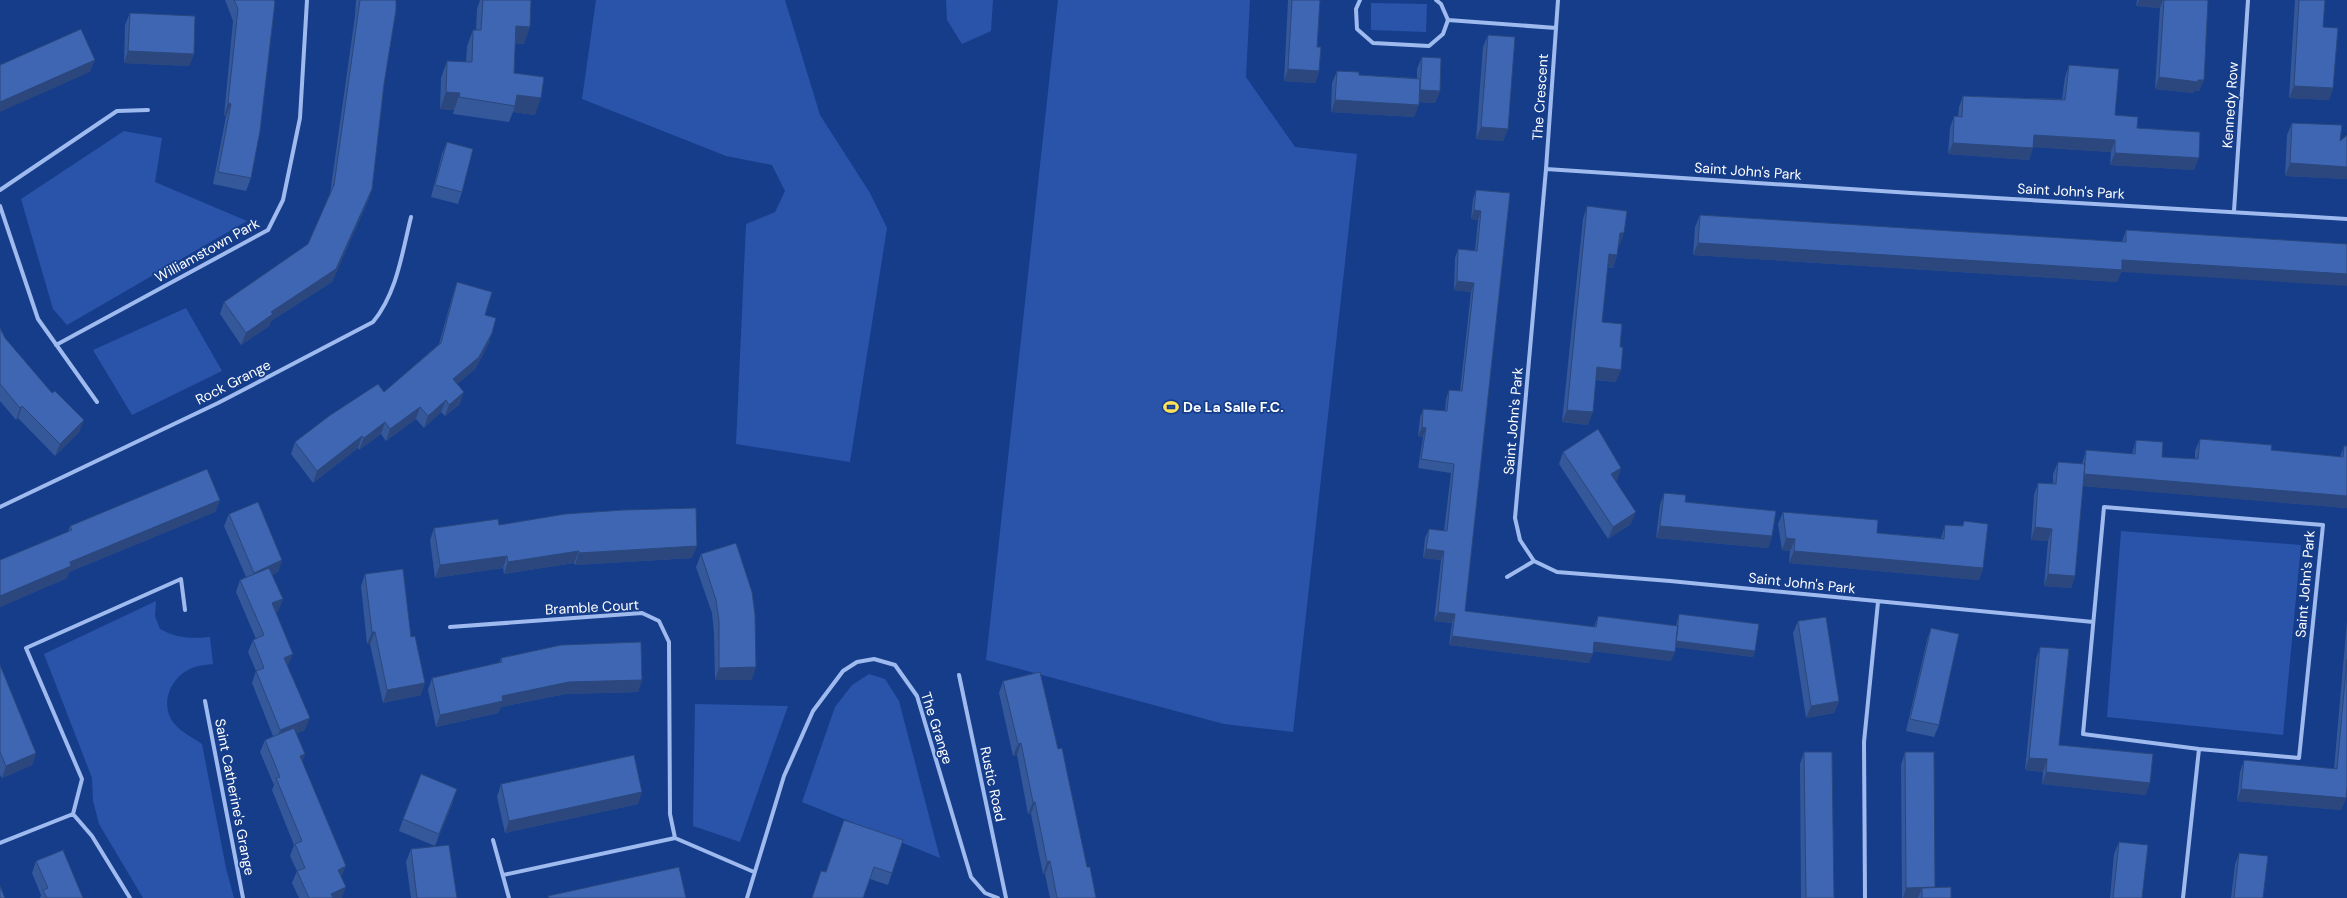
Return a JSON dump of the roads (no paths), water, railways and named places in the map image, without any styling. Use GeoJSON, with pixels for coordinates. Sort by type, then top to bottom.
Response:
{"type":"FeatureCollection","features":[{"type":"Feature","properties":{"kind":"street","name":"Williamstown Park"},"geometry":{"type":"LineString","coordinates":[[56,345],[268,230],[283,200],[300,118],[307,0]]}},
{"type":"Feature","properties":{"kind":"street"},"geometry":{"type":"LineString","coordinates":[[1360,0],[1356,9],[1357,29],[1373,42],[1429,46],[1443,34],[1448,20],[1442,4],[1436,0]]}},
{"type":"Feature","properties":{"kind":"street","name":"The Crescent"},"geometry":{"type":"LineString","coordinates":[[1546,168],[1558,0]]}},
{"type":"Feature","properties":{"kind":"street","name":"Kennedy Row"},"geometry":{"type":"LineString","coordinates":[[2234,211],[2248,0]]}},
{"type":"Feature","properties":{"kind":"street"},"geometry":{"type":"LineString","coordinates":[[1448,20],[1556,28]]}},
{"type":"Feature","properties":{"kind":"street"},"geometry":{"type":"LineString","coordinates":[[0,190],[117,111],[148,110]]}},
{"type":"Feature","properties":{"kind":"street","name":"Saint John's Park"},"geometry":{"type":"LineString","coordinates":[[2093,622],[1670,581],[1557,572],[1534,561],[1520,540],[1515,518],[1546,168],[1911,193],[2234,211],[2347,219]]}},
{"type":"Feature","properties":{"kind":"street"},"geometry":{"type":"LineString","coordinates":[[0,206],[38,319],[97,402]]}},
{"type":"Feature","properties":{"kind":"street","name":"Rock Grange"},"geometry":{"type":"LineString","coordinates":[[0,507],[218,403],[373,322],[385,308],[392,292],[411,217]]}},
{"type":"Feature","properties":{"kind":"street","name":"Saint John's Park"},"geometry":{"type":"LineString","coordinates":[[2104,507],[2323,525],[2299,758],[2199,749],[2083,734],[2093,622],[2104,507]]}},
{"type":"Feature","properties":{"kind":"street"},"geometry":{"type":"LineString","coordinates":[[1507,578],[1534,561]]}},
{"type":"Feature","properties":{"kind":"street"},"geometry":{"type":"LineString","coordinates":[[73,814],[82,779],[26,648],[181,579],[185,610]]}},
{"type":"Feature","properties":{"kind":"street"},"geometry":{"type":"LineString","coordinates":[[1865,898],[1864,742],[1878,602]]}},
{"type":"Feature","properties":{"kind":"street","name":"Bramble Court"},"geometry":{"type":"LineString","coordinates":[[450,627],[642,613],[659,622],[669,642],[670,814],[675,838]]}},
{"type":"Feature","properties":{"kind":"street","name":"The Grange"},"geometry":{"type":"LineString","coordinates":[[747,898],[784,776],[813,711],[843,671],[857,662],[874,659],[895,665],[917,696],[971,877],[985,893],[998,898]]}},
{"type":"Feature","properties":{"kind":"street","name":"Rustic Road"},"geometry":{"type":"LineString","coordinates":[[959,675],[1006,898]]}},
{"type":"Feature","properties":{"kind":"street","name":"Saint Catherine's Grange"},"geometry":{"type":"LineString","coordinates":[[205,701],[243,898]]}},
{"type":"Feature","properties":{"kind":"street"},"geometry":{"type":"LineString","coordinates":[[2183,898],[2199,749]]}},
{"type":"Feature","properties":{"kind":"street"},"geometry":{"type":"LineString","coordinates":[[0,843],[73,814]]}},
{"type":"Feature","properties":{"kind":"street"},"geometry":{"type":"LineString","coordinates":[[73,814],[92,836],[130,898]]}},
{"type":"Feature","properties":{"kind":"street"},"geometry":{"type":"LineString","coordinates":[[503,875],[675,838],[754,872]]}},
{"type":"Feature","properties":{"kind":"street"},"geometry":{"type":"LineString","coordinates":[[493,840],[509,898]]}},
{"type":"Feature","properties":{"kind":"place","name":"De La Salle F.C."},"geometry":{"type":"Point","coordinates":[1171,407]}}]}
